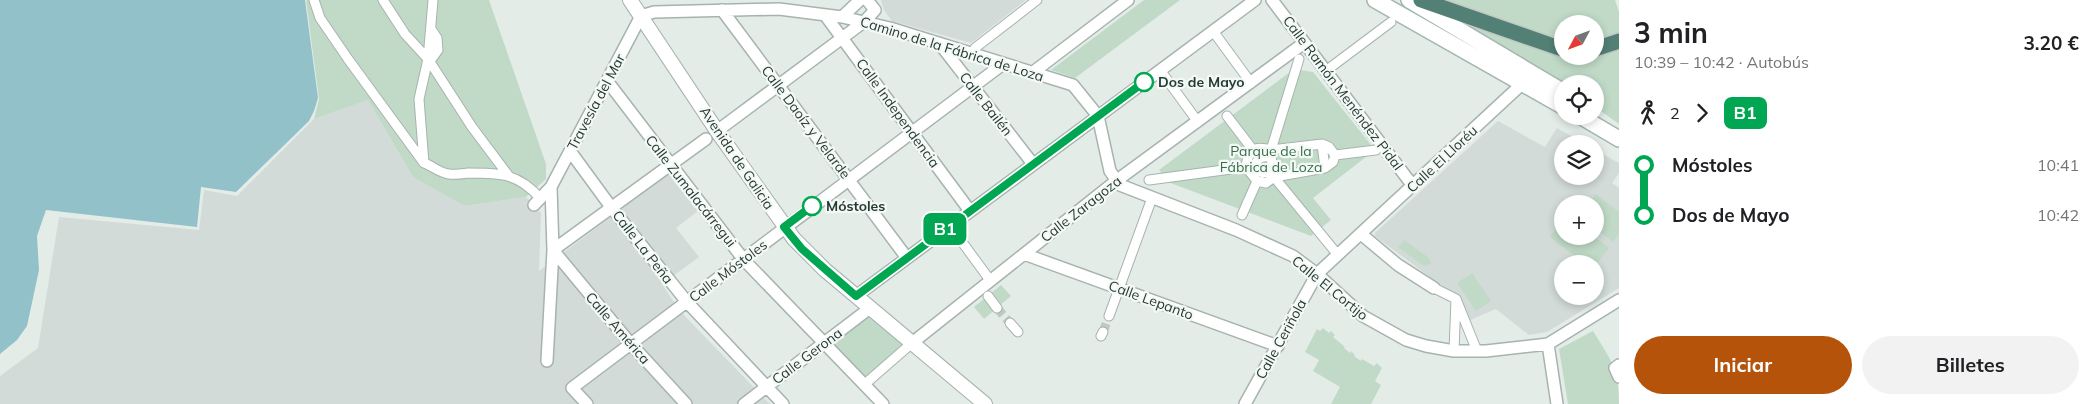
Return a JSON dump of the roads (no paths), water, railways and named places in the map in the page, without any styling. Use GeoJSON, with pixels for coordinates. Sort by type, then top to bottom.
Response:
{"type":"FeatureCollection","features":[{"type":"Feature","properties":{"kind":"highway"},"geometry":{"type":"LineString","coordinates":[[1421,0],[1554,46]]}},
{"type":"Feature","properties":{"kind":"highway"},"geometry":{"type":"LineString","coordinates":[[1604,46],[1619,41]]}},
{"type":"Feature","properties":{"kind":"main road"},"geometry":{"type":"LineString","coordinates":[[1374,0],[1554,101]]}},
{"type":"Feature","properties":{"kind":"main road"},"geometry":{"type":"LineString","coordinates":[[1409,0],[1554,86]]}},
{"type":"Feature","properties":{"kind":"main road"},"geometry":{"type":"LineString","coordinates":[[1604,121],[1619,132]]}},
{"type":"Feature","properties":{"kind":"main road"},"geometry":{"type":"LineString","coordinates":[[1595,125],[1619,139]]}},
{"type":"Feature","properties":{"kind":"street"},"geometry":{"type":"LineString","coordinates":[[314,0],[320,18],[424,164],[439,172],[451,174],[480,173],[508,175],[525,183],[537,202]]}},
{"type":"Feature","properties":{"kind":"street"},"geometry":{"type":"LineString","coordinates":[[383,0],[405,34],[428,62],[472,127],[508,175]]}},
{"type":"Feature","properties":{"kind":"street"},"geometry":{"type":"LineString","coordinates":[[424,164],[419,99],[428,62],[434,0]]}},
{"type":"Feature","properties":{"kind":"street","name":"Avenida de Galicia"},"geometry":{"type":"LineString","coordinates":[[630,0],[711,135],[802,249],[985,404]]}},
{"type":"Feature","properties":{"kind":"street","name":"Calle Daoíz y Velarde"},"geometry":{"type":"LineString","coordinates":[[704,0],[716,10],[779,86],[907,258]]}},
{"type":"Feature","properties":{"kind":"street"},"geometry":{"type":"LineString","coordinates":[[842,17],[860,0]]}},
{"type":"Feature","properties":{"kind":"street"},"geometry":{"type":"LineString","coordinates":[[552,250],[843,38],[875,10],[867,0]]}},
{"type":"Feature","properties":{"kind":"street"},"geometry":{"type":"LineString","coordinates":[[975,48],[1037,0]]}},
{"type":"Feature","properties":{"kind":"street"},"geometry":{"type":"LineString","coordinates":[[1032,73],[1128,0]]}},
{"type":"Feature","properties":{"kind":"street"},"geometry":{"type":"LineString","coordinates":[[856,296],[1255,0]]}},
{"type":"Feature","properties":{"kind":"street","name":"Calle Ramón Menéndez Pidal"},"geometry":{"type":"LineString","coordinates":[[1272,0],[1413,186]]}},
{"type":"Feature","properties":{"kind":"street","name":"Camino de la Fábrica de Loza"},"geometry":{"type":"LineString","coordinates":[[641,16],[654,12],[716,10],[741,5],[864,21],[1073,85],[1098,116]]}},
{"type":"Feature","properties":{"kind":"street","name":"Calle Independencia"},"geometry":{"type":"LineString","coordinates":[[825,15],[970,211]]}},
{"type":"Feature","properties":{"kind":"street","name":"Travesía del Mar"},"geometry":{"type":"LineString","coordinates":[[537,202],[551,187],[608,82],[641,16]]}},
{"type":"Feature","properties":{"kind":"street"},"geometry":{"type":"LineString","coordinates":[[1331,67],[1391,22]]}},
{"type":"Feature","properties":{"kind":"street"},"geometry":{"type":"LineString","coordinates":[[400,26],[400,34],[408,44],[422,47],[426,44],[430,31]]}},
{"type":"Feature","properties":{"kind":"street"},"geometry":{"type":"LineString","coordinates":[[1213,31],[1251,83]]}},
{"type":"Feature","properties":{"kind":"street","name":"Calle Bailén"},"geometry":{"type":"LineString","coordinates":[[939,43],[1033,164]]}},
{"type":"Feature","properties":{"kind":"street","name":"Calle Zaragoza"},"geometry":{"type":"LineString","coordinates":[[865,384],[912,343],[1116,181],[1304,43]]}},
{"type":"Feature","properties":{"kind":"street"},"geometry":{"type":"LineString","coordinates":[[1299,60],[1271,153],[1274,174],[1338,255]]}},
{"type":"Feature","properties":{"kind":"street","name":"Calle Móstoles"},"geometry":{"type":"LineString","coordinates":[[587,404],[572,388],[630,342],[744,260],[784,227],[1003,64]]}},
{"type":"Feature","properties":{"kind":"street"},"geometry":{"type":"LineString","coordinates":[[1160,70],[1198,122]]}},
{"type":"Feature","properties":{"kind":"street","name":"Calle Zumalacárregui"},"geometry":{"type":"LineString","coordinates":[[608,82],[744,260],[883,404]]}},
{"type":"Feature","properties":{"kind":"street","name":"Calle El Lloréu"},"geometry":{"type":"LineString","coordinates":[[1317,274],[1523,84]]}},
{"type":"Feature","properties":{"kind":"street"},"geometry":{"type":"LineString","coordinates":[[1098,116],[1110,171],[1116,181]]}},
{"type":"Feature","properties":{"kind":"street"},"geometry":{"type":"LineString","coordinates":[[1227,116],[1253,150]]}},
{"type":"Feature","properties":{"kind":"street"},"geometry":{"type":"LineString","coordinates":[[1322,144],[1325,168]]}},
{"type":"Feature","properties":{"kind":"street"},"geometry":{"type":"LineString","coordinates":[[1322,144],[1329,147],[1335,154],[1332,162],[1325,168],[1274,174],[1263,173],[1256,168],[1256,163],[1262,157],[1271,153],[1322,144]]}},
{"type":"Feature","properties":{"kind":"street"},"geometry":{"type":"LineString","coordinates":[[1271,153],[1261,147],[1253,150],[1247,158],[1246,167],[1256,181],[1266,182],[1274,174]]}},
{"type":"Feature","properties":{"kind":"street"},"geometry":{"type":"LineString","coordinates":[[1335,154],[1376,150]]}},
{"type":"Feature","properties":{"kind":"street","name":"Calle La Peña"},"geometry":{"type":"LineString","coordinates":[[570,151],[611,207],[687,302],[783,404]]}},
{"type":"Feature","properties":{"kind":"street"},"geometry":{"type":"LineString","coordinates":[[1150,180],[1246,167]]}},
{"type":"Feature","properties":{"kind":"street","name":"Calle El Cortijo"},"geometry":{"type":"LineString","coordinates":[[1116,181],[1120,185],[1236,230],[1293,256],[1317,274],[1363,316],[1406,340],[1426,346],[1454,351],[1477,351],[1548,344],[1619,300]]}},
{"type":"Feature","properties":{"kind":"street"},"geometry":{"type":"LineString","coordinates":[[1242,215],[1256,181]]}},
{"type":"Feature","properties":{"kind":"street","name":"Travesía del Mar"},"geometry":{"type":"LineString","coordinates":[[548,362],[552,250],[551,187]]}},
{"type":"Feature","properties":{"kind":"street"},"geometry":{"type":"LineString","coordinates":[[1108,316],[1152,198]]}},
{"type":"Feature","properties":{"kind":"street"},"geometry":{"type":"LineString","coordinates":[[954,231],[987,276]]}},
{"type":"Feature","properties":{"kind":"street"},"geometry":{"type":"LineString","coordinates":[[1361,234],[1398,265],[1434,288],[1456,299],[1477,351]]}},
{"type":"Feature","properties":{"kind":"street","name":"Calle América"},"geometry":{"type":"LineString","coordinates":[[552,250],[630,342],[686,404]]}},
{"type":"Feature","properties":{"kind":"street","name":"Calle Lepanto"},"geometry":{"type":"LineString","coordinates":[[1024,254],[1278,346]]}},
{"type":"Feature","properties":{"kind":"street","name":"Calle Ceriñola"},"geometry":{"type":"LineString","coordinates":[[1245,404],[1317,274]]}},
{"type":"Feature","properties":{"kind":"street"},"geometry":{"type":"LineString","coordinates":[[988,296],[997,308]]}},
{"type":"Feature","properties":{"kind":"street"},"geometry":{"type":"LineString","coordinates":[[1454,351],[1456,299]]}},
{"type":"Feature","properties":{"kind":"street","name":"Calle Gerona"},"geometry":{"type":"LineString","coordinates":[[744,404],[870,308]]}},
{"type":"Feature","properties":{"kind":"street"},"geometry":{"type":"LineString","coordinates":[[1010,323],[1018,332]]}},
{"type":"Feature","properties":{"kind":"street"},"geometry":{"type":"LineString","coordinates":[[1548,344],[1557,404]]}},
{"type":"Feature","properties":{"kind":"street"},"geometry":{"type":"LineString","coordinates":[[1619,366],[1615,368],[1619,377]]}},
{"type":"Feature","properties":{"kind":"water"},"geometry":{"type":"Polygon","coordinates":[[[0,0],[305,0],[318,98],[309,121],[236,192],[201,187],[197,227],[46,210],[37,236],[39,270],[27,326],[17,340],[0,354],[0,0]]]}},
{"type":"Feature","properties":{"kind":"tunnel"},"geometry":{"type":"LineString","coordinates":[[997,308],[1010,323]]}},
{"type":"Feature","properties":{"kind":"tunnel"},"geometry":{"type":"LineString","coordinates":[[1103,332],[1109,316]]}},
{"type":"Feature","properties":{"kind":"place","name":"Dos de Mayo"},"geometry":{"type":"Point","coordinates":[1144,82]}},
{"type":"Feature","properties":{"kind":"place","name":"Móstoles"},"geometry":{"type":"Point","coordinates":[812,206]}},
{"type":"Feature","properties":{"kind":"park label","name":"Parque de la Fábrica de Loza"},"geometry":{"type":"Point","coordinates":[1271,160]}}]}
